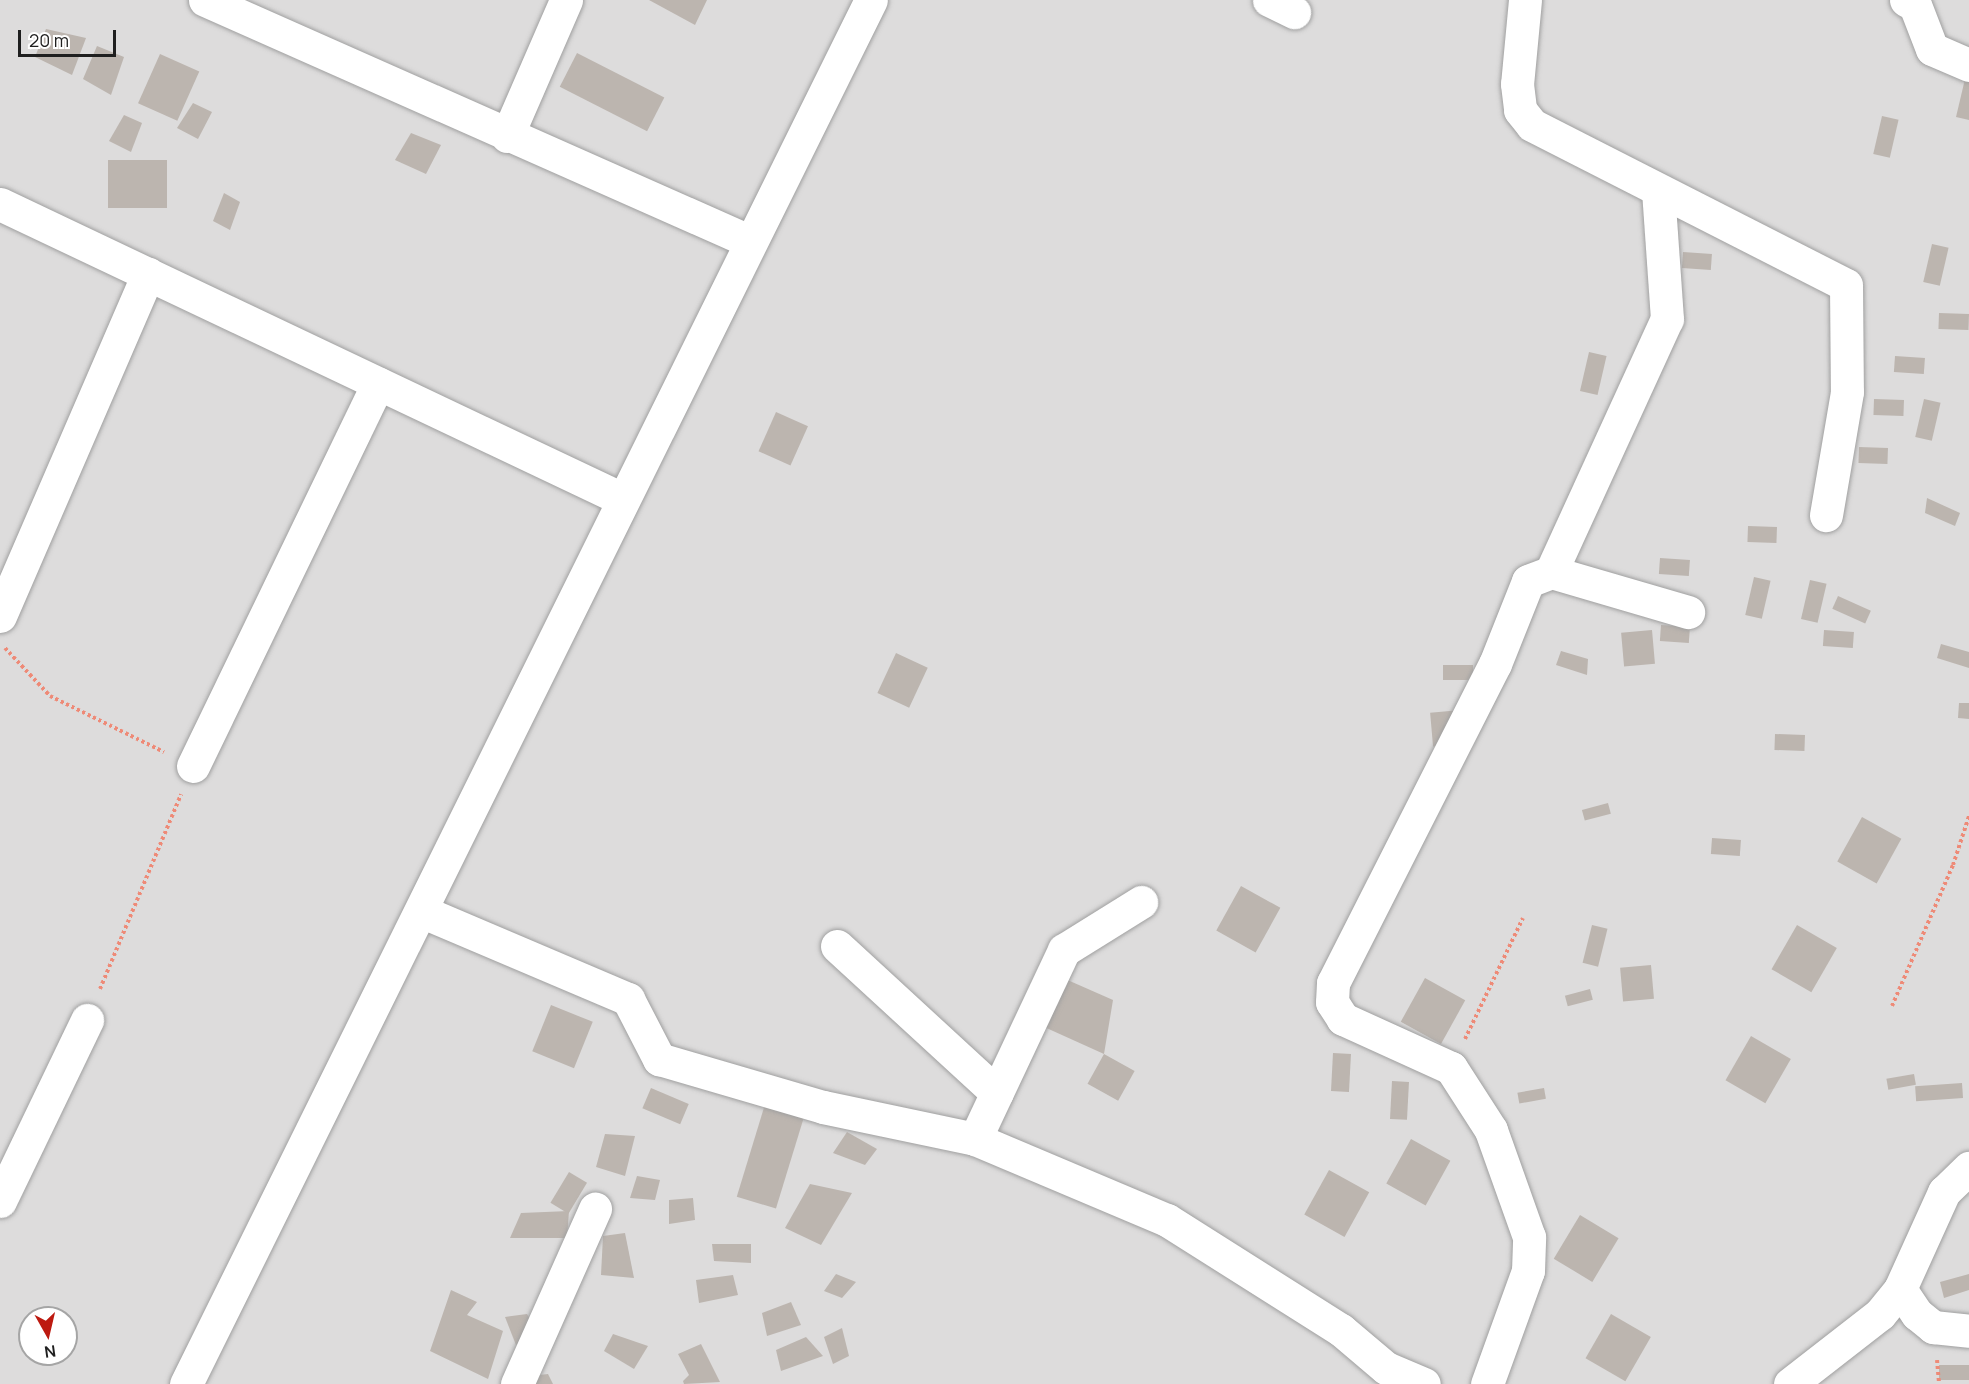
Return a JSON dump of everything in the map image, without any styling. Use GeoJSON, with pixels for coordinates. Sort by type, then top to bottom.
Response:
{"type":"FeatureCollection","features":[{"type":"Feature","properties":{"kind":"street"},"geometry":{"type":"LineString","coordinates":[[205,0],[507,136],[749,241]]}},
{"type":"Feature","properties":{"kind":"street"},"geometry":{"type":"LineString","coordinates":[[507,136],[566,0]]}},
{"type":"Feature","properties":{"kind":"street"},"geometry":{"type":"LineString","coordinates":[[186,1384],[423,912],[622,499],[871,0]]}},
{"type":"Feature","properties":{"kind":"street"},"geometry":{"type":"LineString","coordinates":[[1525,0],[1516,84],[1520,110],[1532,125],[1846,285],[1847,392],[1826,515]]}},
{"type":"Feature","properties":{"kind":"street"},"geometry":{"type":"LineString","coordinates":[[1906,0],[1916,5],[1932,49],[1969,65]]}},
{"type":"Feature","properties":{"kind":"street"},"geometry":{"type":"LineString","coordinates":[[1551,572],[1667,319],[1658,191]]}},
{"type":"Feature","properties":{"kind":"street"},"geometry":{"type":"LineString","coordinates":[[0,204],[622,499]]}},
{"type":"Feature","properties":{"kind":"street"},"geometry":{"type":"LineString","coordinates":[[0,616],[148,274]]}},
{"type":"Feature","properties":{"kind":"street"},"geometry":{"type":"LineString","coordinates":[[193,766],[378,383]]}},
{"type":"Feature","properties":{"kind":"street"},"geometry":{"type":"LineString","coordinates":[[1487,1384],[1528,1271],[1529,1237],[1491,1130],[1451,1068],[1343,1019],[1332,1002],[1333,983],[1495,664],[1528,581],[1551,572],[1688,612]]}},
{"type":"Feature","properties":{"kind":"street"},"geometry":{"type":"LineString","coordinates":[[975,1139],[1064,951],[1141,902]]}},
{"type":"Feature","properties":{"kind":"street"},"geometry":{"type":"LineString","coordinates":[[423,912],[628,999],[638,1013],[649,1046],[659,1059],[823,1107],[975,1139],[1167,1220],[1341,1330],[1386,1368],[1424,1384]]}},
{"type":"Feature","properties":{"kind":"street"},"geometry":{"type":"LineString","coordinates":[[837,946],[997,1093]]}},
{"type":"Feature","properties":{"kind":"street"},"geometry":{"type":"LineString","coordinates":[[0,1201],[87,1020]]}},
{"type":"Feature","properties":{"kind":"street"},"geometry":{"type":"LineString","coordinates":[[1790,1384],[1880,1314],[1900,1289],[1944,1192],[1969,1168]]}},
{"type":"Feature","properties":{"kind":"street"},"geometry":{"type":"LineString","coordinates":[[517,1384],[595,1209]]}},
{"type":"Feature","properties":{"kind":"street"},"geometry":{"type":"LineString","coordinates":[[1900,1289],[1917,1314],[1934,1327],[1969,1331]]}},
{"type":"Feature","properties":{"kind":"path"},"geometry":{"type":"LineString","coordinates":[[0,643],[50,696],[193,766],[87,1020]]}},
{"type":"Feature","properties":{"kind":"path"},"geometry":{"type":"LineString","coordinates":[[1892,1006],[1953,865],[1969,816]]}},
{"type":"Feature","properties":{"kind":"path"},"geometry":{"type":"LineString","coordinates":[[1451,1068],[1523,918]]}},
{"type":"Feature","properties":{"kind":"shaded area"},"geometry":{"type":"Polygon","coordinates":[[[0,0],[1969,0],[1969,1384],[0,1384],[0,0]]]}},
{"type":"Feature","properties":{"kind":"building"},"geometry":{"type":"Polygon","coordinates":[[[649,0],[707,0],[695,25],[649,0]]]}},
{"type":"Feature","properties":{"kind":"building"},"geometry":{"type":"Polygon","coordinates":[[[46,29],[86,38],[72,75],[35,57],[46,29]]]}},
{"type":"Feature","properties":{"kind":"building"},"geometry":{"type":"Polygon","coordinates":[[[97,46],[124,57],[111,95],[83,79],[97,46]]]}},
{"type":"Feature","properties":{"kind":"building"},"geometry":{"type":"Polygon","coordinates":[[[577,53],[664,97],[647,131],[560,87],[577,53]]]}},
{"type":"Feature","properties":{"kind":"building"},"geometry":{"type":"Polygon","coordinates":[[[160,54],[199,71],[177,121],[138,103],[160,54]]]}},
{"type":"Feature","properties":{"kind":"building"},"geometry":{"type":"Polygon","coordinates":[[[1965,79],[1969,80],[1969,120],[1956,117],[1965,79]]]}},
{"type":"Feature","properties":{"kind":"building"},"geometry":{"type":"Polygon","coordinates":[[[193,103],[212,112],[198,139],[177,128],[193,103]]]}},
{"type":"Feature","properties":{"kind":"building"},"geometry":{"type":"Polygon","coordinates":[[[124,115],[142,123],[131,152],[109,141],[124,115]]]}},
{"type":"Feature","properties":{"kind":"building"},"geometry":{"type":"Polygon","coordinates":[[[1882,116],[1899,120],[1890,158],[1873,154],[1882,116]]]}},
{"type":"Feature","properties":{"kind":"building"},"geometry":{"type":"Polygon","coordinates":[[[411,133],[441,145],[426,174],[395,160],[411,133]]]}},
{"type":"Feature","properties":{"kind":"building"},"geometry":{"type":"Polygon","coordinates":[[[108,160],[167,160],[167,208],[108,208],[108,160]]]}},
{"type":"Feature","properties":{"kind":"building"},"geometry":{"type":"Polygon","coordinates":[[[224,193],[240,202],[230,230],[213,221],[224,193]]]}},
{"type":"Feature","properties":{"kind":"building"},"geometry":{"type":"Polygon","coordinates":[[[1932,244],[1949,248],[1940,286],[1923,282],[1932,244]]]}},
{"type":"Feature","properties":{"kind":"building"},"geometry":{"type":"Polygon","coordinates":[[[1683,252],[1712,254],[1711,270],[1682,268],[1683,252]]]}},
{"type":"Feature","properties":{"kind":"building"},"geometry":{"type":"Polygon","coordinates":[[[1939,313],[1969,314],[1968,330],[1938,329],[1939,313]]]}},
{"type":"Feature","properties":{"kind":"building"},"geometry":{"type":"Polygon","coordinates":[[[1589,352],[1607,356],[1598,395],[1580,391],[1589,352]]]}},
{"type":"Feature","properties":{"kind":"building"},"geometry":{"type":"Polygon","coordinates":[[[1895,356],[1925,358],[1924,374],[1894,372],[1895,356]]]}},
{"type":"Feature","properties":{"kind":"building"},"geometry":{"type":"Polygon","coordinates":[[[1874,399],[1904,400],[1903,416],[1873,415],[1874,399]]]}},
{"type":"Feature","properties":{"kind":"building"},"geometry":{"type":"Polygon","coordinates":[[[1924,399],[1941,403],[1932,441],[1915,437],[1924,399]]]}},
{"type":"Feature","properties":{"kind":"building"},"geometry":{"type":"Polygon","coordinates":[[[776,412],[808,426],[790,466],[759,451],[776,412]]]}},
{"type":"Feature","properties":{"kind":"building"},"geometry":{"type":"Polygon","coordinates":[[[1859,447],[1888,448],[1887,464],[1858,463],[1859,447]]]}},
{"type":"Feature","properties":{"kind":"building"},"geometry":{"type":"Polygon","coordinates":[[[1927,498],[1960,513],[1955,526],[1925,513],[1927,498]]]}},
{"type":"Feature","properties":{"kind":"building"},"geometry":{"type":"Polygon","coordinates":[[[1748,526],[1777,527],[1776,543],[1747,542],[1748,526]]]}},
{"type":"Feature","properties":{"kind":"building"},"geometry":{"type":"Polygon","coordinates":[[[1660,558],[1690,560],[1689,576],[1659,574],[1660,558]]]}},
{"type":"Feature","properties":{"kind":"building"},"geometry":{"type":"Polygon","coordinates":[[[1754,577],[1771,581],[1762,619],[1745,615],[1754,577]]]}},
{"type":"Feature","properties":{"kind":"building"},"geometry":{"type":"Polygon","coordinates":[[[1810,580],[1827,584],[1818,623],[1801,619],[1810,580]]]}},
{"type":"Feature","properties":{"kind":"building"},"geometry":{"type":"Polygon","coordinates":[[[1838,596],[1871,611],[1865,623],[1832,609],[1838,596]]]}},
{"type":"Feature","properties":{"kind":"building"},"geometry":{"type":"Polygon","coordinates":[[[1661,625],[1690,627],[1689,643],[1660,641],[1661,625]]]}},
{"type":"Feature","properties":{"kind":"building"},"geometry":{"type":"Polygon","coordinates":[[[1652,630],[1655,664],[1624,667],[1621,633],[1652,630]]]}},
{"type":"Feature","properties":{"kind":"building"},"geometry":{"type":"Polygon","coordinates":[[[1824,630],[1854,632],[1853,648],[1823,646],[1824,630]]]}},
{"type":"Feature","properties":{"kind":"building"},"geometry":{"type":"Polygon","coordinates":[[[1941,644],[1969,652],[1969,668],[1937,658],[1941,644]]]}},
{"type":"Feature","properties":{"kind":"building"},"geometry":{"type":"Polygon","coordinates":[[[1561,651],[1588,659],[1587,675],[1556,665],[1561,651]]]}},
{"type":"Feature","properties":{"kind":"building"},"geometry":{"type":"Polygon","coordinates":[[[896,653],[928,668],[909,708],[877,693],[896,653]]]}},
{"type":"Feature","properties":{"kind":"building"},"geometry":{"type":"Polygon","coordinates":[[[1443,665],[1473,665],[1473,680],[1443,680],[1443,665]]]}},
{"type":"Feature","properties":{"kind":"building"},"geometry":{"type":"Polygon","coordinates":[[[1959,703],[1969,703],[1969,719],[1958,718],[1959,703]]]}},
{"type":"Feature","properties":{"kind":"building"},"geometry":{"type":"Polygon","coordinates":[[[1461,710],[1464,744],[1433,747],[1430,713],[1461,710]]]}},
{"type":"Feature","properties":{"kind":"building"},"geometry":{"type":"Polygon","coordinates":[[[1775,734],[1805,735],[1804,751],[1774,750],[1775,734]]]}},
{"type":"Feature","properties":{"kind":"building"},"geometry":{"type":"Polygon","coordinates":[[[1608,803],[1611,814],[1585,821],[1582,810],[1608,803]]]}},
{"type":"Feature","properties":{"kind":"building"},"geometry":{"type":"Polygon","coordinates":[[[1862,817],[1901,839],[1877,883],[1837,862],[1862,817]]]}},
{"type":"Feature","properties":{"kind":"building"},"geometry":{"type":"Polygon","coordinates":[[[1712,838],[1741,840],[1740,856],[1711,854],[1712,838]]]}},
{"type":"Feature","properties":{"kind":"building"},"geometry":{"type":"Polygon","coordinates":[[[1241,886],[1280,908],[1256,952],[1216,931],[1241,886]]]}},
{"type":"Feature","properties":{"kind":"building"},"geometry":{"type":"Polygon","coordinates":[[[1592,925],[1608,929],[1598,967],[1583,963],[1592,925]]]}},
{"type":"Feature","properties":{"kind":"building"},"geometry":{"type":"Polygon","coordinates":[[[1797,925],[1837,948],[1811,992],[1772,969],[1797,925]]]}},
{"type":"Feature","properties":{"kind":"building"},"geometry":{"type":"Polygon","coordinates":[[[1651,965],[1654,999],[1623,1002],[1620,968],[1651,965]]]}},
{"type":"Feature","properties":{"kind":"building"},"geometry":{"type":"Polygon","coordinates":[[[1063,978],[1113,1000],[1104,1054],[1042,1026],[1063,978]]]}},
{"type":"Feature","properties":{"kind":"building"},"geometry":{"type":"Polygon","coordinates":[[[1425,978],[1465,1000],[1441,1044],[1401,1022],[1425,978]]]}},
{"type":"Feature","properties":{"kind":"building"},"geometry":{"type":"Polygon","coordinates":[[[1590,989],[1593,1000],[1568,1006],[1565,996],[1590,989]]]}},
{"type":"Feature","properties":{"kind":"building"},"geometry":{"type":"Polygon","coordinates":[[[551,1005],[593,1022],[574,1068],[532,1051],[551,1005]]]}},
{"type":"Feature","properties":{"kind":"building"},"geometry":{"type":"Polygon","coordinates":[[[1751,1036],[1791,1059],[1765,1103],[1726,1080],[1751,1036]]]}},
{"type":"Feature","properties":{"kind":"building"},"geometry":{"type":"Polygon","coordinates":[[[1333,1053],[1351,1054],[1349,1092],[1331,1091],[1333,1053]]]}},
{"type":"Feature","properties":{"kind":"building"},"geometry":{"type":"Polygon","coordinates":[[[1104,1054],[1135,1071],[1118,1101],[1088,1084],[1104,1054]]]}},
{"type":"Feature","properties":{"kind":"building"},"geometry":{"type":"Polygon","coordinates":[[[1914,1074],[1916,1085],[1888,1090],[1886,1079],[1914,1074]]]}},
{"type":"Feature","properties":{"kind":"building"},"geometry":{"type":"Polygon","coordinates":[[[1392,1081],[1409,1082],[1407,1120],[1390,1119],[1392,1081]]]}},
{"type":"Feature","properties":{"kind":"building"},"geometry":{"type":"Polygon","coordinates":[[[1962,1083],[1963,1098],[1916,1101],[1915,1086],[1962,1083]]]}},
{"type":"Feature","properties":{"kind":"building"},"geometry":{"type":"Polygon","coordinates":[[[651,1088],[689,1104],[680,1124],[642,1108],[651,1088]]]}},
{"type":"Feature","properties":{"kind":"building"},"geometry":{"type":"Polygon","coordinates":[[[1544,1088],[1546,1099],[1519,1104],[1517,1093],[1544,1088]]]}},
{"type":"Feature","properties":{"kind":"building"},"geometry":{"type":"Polygon","coordinates":[[[766,1101],[805,1113],[776,1209],[737,1197],[766,1101]]]}},
{"type":"Feature","properties":{"kind":"building"},"geometry":{"type":"Polygon","coordinates":[[[847,1132],[877,1149],[865,1165],[833,1153],[847,1132]]]}},
{"type":"Feature","properties":{"kind":"building"},"geometry":{"type":"Polygon","coordinates":[[[605,1134],[635,1136],[625,1176],[596,1167],[605,1134]]]}},
{"type":"Feature","properties":{"kind":"building"},"geometry":{"type":"Polygon","coordinates":[[[1411,1139],[1450,1161],[1426,1205],[1386,1184],[1411,1139]]]}},
{"type":"Feature","properties":{"kind":"building"},"geometry":{"type":"Polygon","coordinates":[[[1329,1170],[1369,1192],[1345,1237],[1304,1215],[1329,1170]]]}},
{"type":"Feature","properties":{"kind":"building"},"geometry":{"type":"Polygon","coordinates":[[[569,1172],[587,1183],[568,1214],[550,1203],[569,1172]]]}},
{"type":"Feature","properties":{"kind":"building"},"geometry":{"type":"Polygon","coordinates":[[[637,1176],[660,1180],[655,1200],[630,1198],[637,1176]]]}},
{"type":"Feature","properties":{"kind":"building"},"geometry":{"type":"Polygon","coordinates":[[[810,1184],[852,1193],[821,1245],[785,1228],[810,1184]]]}},
{"type":"Feature","properties":{"kind":"building"},"geometry":{"type":"Polygon","coordinates":[[[693,1198],[695,1220],[669,1224],[669,1200],[693,1198]]]}},
{"type":"Feature","properties":{"kind":"building"},"geometry":{"type":"Polygon","coordinates":[[[569,1211],[567,1238],[510,1238],[521,1213],[569,1211]]]}},
{"type":"Feature","properties":{"kind":"building"},"geometry":{"type":"Polygon","coordinates":[[[1580,1215],[1619,1238],[1592,1282],[1554,1259],[1580,1215]]]}},
{"type":"Feature","properties":{"kind":"building"},"geometry":{"type":"Polygon","coordinates":[[[625,1233],[634,1278],[601,1275],[603,1236],[625,1233]]]}},
{"type":"Feature","properties":{"kind":"building"},"geometry":{"type":"Polygon","coordinates":[[[712,1244],[751,1244],[751,1263],[714,1261],[712,1244]]]}},
{"type":"Feature","properties":{"kind":"building"},"geometry":{"type":"Polygon","coordinates":[[[836,1274],[856,1282],[842,1298],[824,1291],[836,1274]]]}},
{"type":"Feature","properties":{"kind":"building"},"geometry":{"type":"Polygon","coordinates":[[[1969,1274],[1969,1290],[1944,1298],[1940,1282],[1969,1274]]]}},
{"type":"Feature","properties":{"kind":"building"},"geometry":{"type":"Polygon","coordinates":[[[733,1275],[738,1295],[699,1303],[696,1280],[733,1275]]]}},
{"type":"Feature","properties":{"kind":"building"},"geometry":{"type":"Polygon","coordinates":[[[451,1290],[477,1302],[467,1315],[503,1331],[488,1379],[430,1351],[451,1290]]]}},
{"type":"Feature","properties":{"kind":"building"},"geometry":{"type":"Polygon","coordinates":[[[791,1302],[801,1325],[767,1336],[762,1313],[791,1302]]]}},
{"type":"Feature","properties":{"kind":"building"},"geometry":{"type":"Polygon","coordinates":[[[527,1314],[540,1334],[516,1345],[505,1317],[527,1314]]]}},
{"type":"Feature","properties":{"kind":"building"},"geometry":{"type":"Polygon","coordinates":[[[1611,1314],[1651,1337],[1625,1381],[1586,1358],[1611,1314]]]}},
{"type":"Feature","properties":{"kind":"building"},"geometry":{"type":"Polygon","coordinates":[[[842,1328],[849,1356],[833,1364],[824,1337],[842,1328]]]}},
{"type":"Feature","properties":{"kind":"building"},"geometry":{"type":"Polygon","coordinates":[[[613,1334],[648,1346],[634,1369],[604,1351],[613,1334]]]}},
{"type":"Feature","properties":{"kind":"building"},"geometry":{"type":"Polygon","coordinates":[[[806,1337],[823,1356],[781,1371],[776,1350],[806,1337]]]}},
{"type":"Feature","properties":{"kind":"building"},"geometry":{"type":"Polygon","coordinates":[[[701,1344],[720,1382],[684,1384],[683,1381],[689,1375],[678,1354],[701,1344]]]}},
{"type":"Feature","properties":{"kind":"building"},"geometry":{"type":"Polygon","coordinates":[[[1939,1365],[1969,1365],[1969,1380],[1939,1380],[1939,1365]]]}},
{"type":"Feature","properties":{"kind":"building"},"geometry":{"type":"Polygon","coordinates":[[[548,1374],[553,1384],[526,1384],[523,1377],[548,1374]]]}}]}
